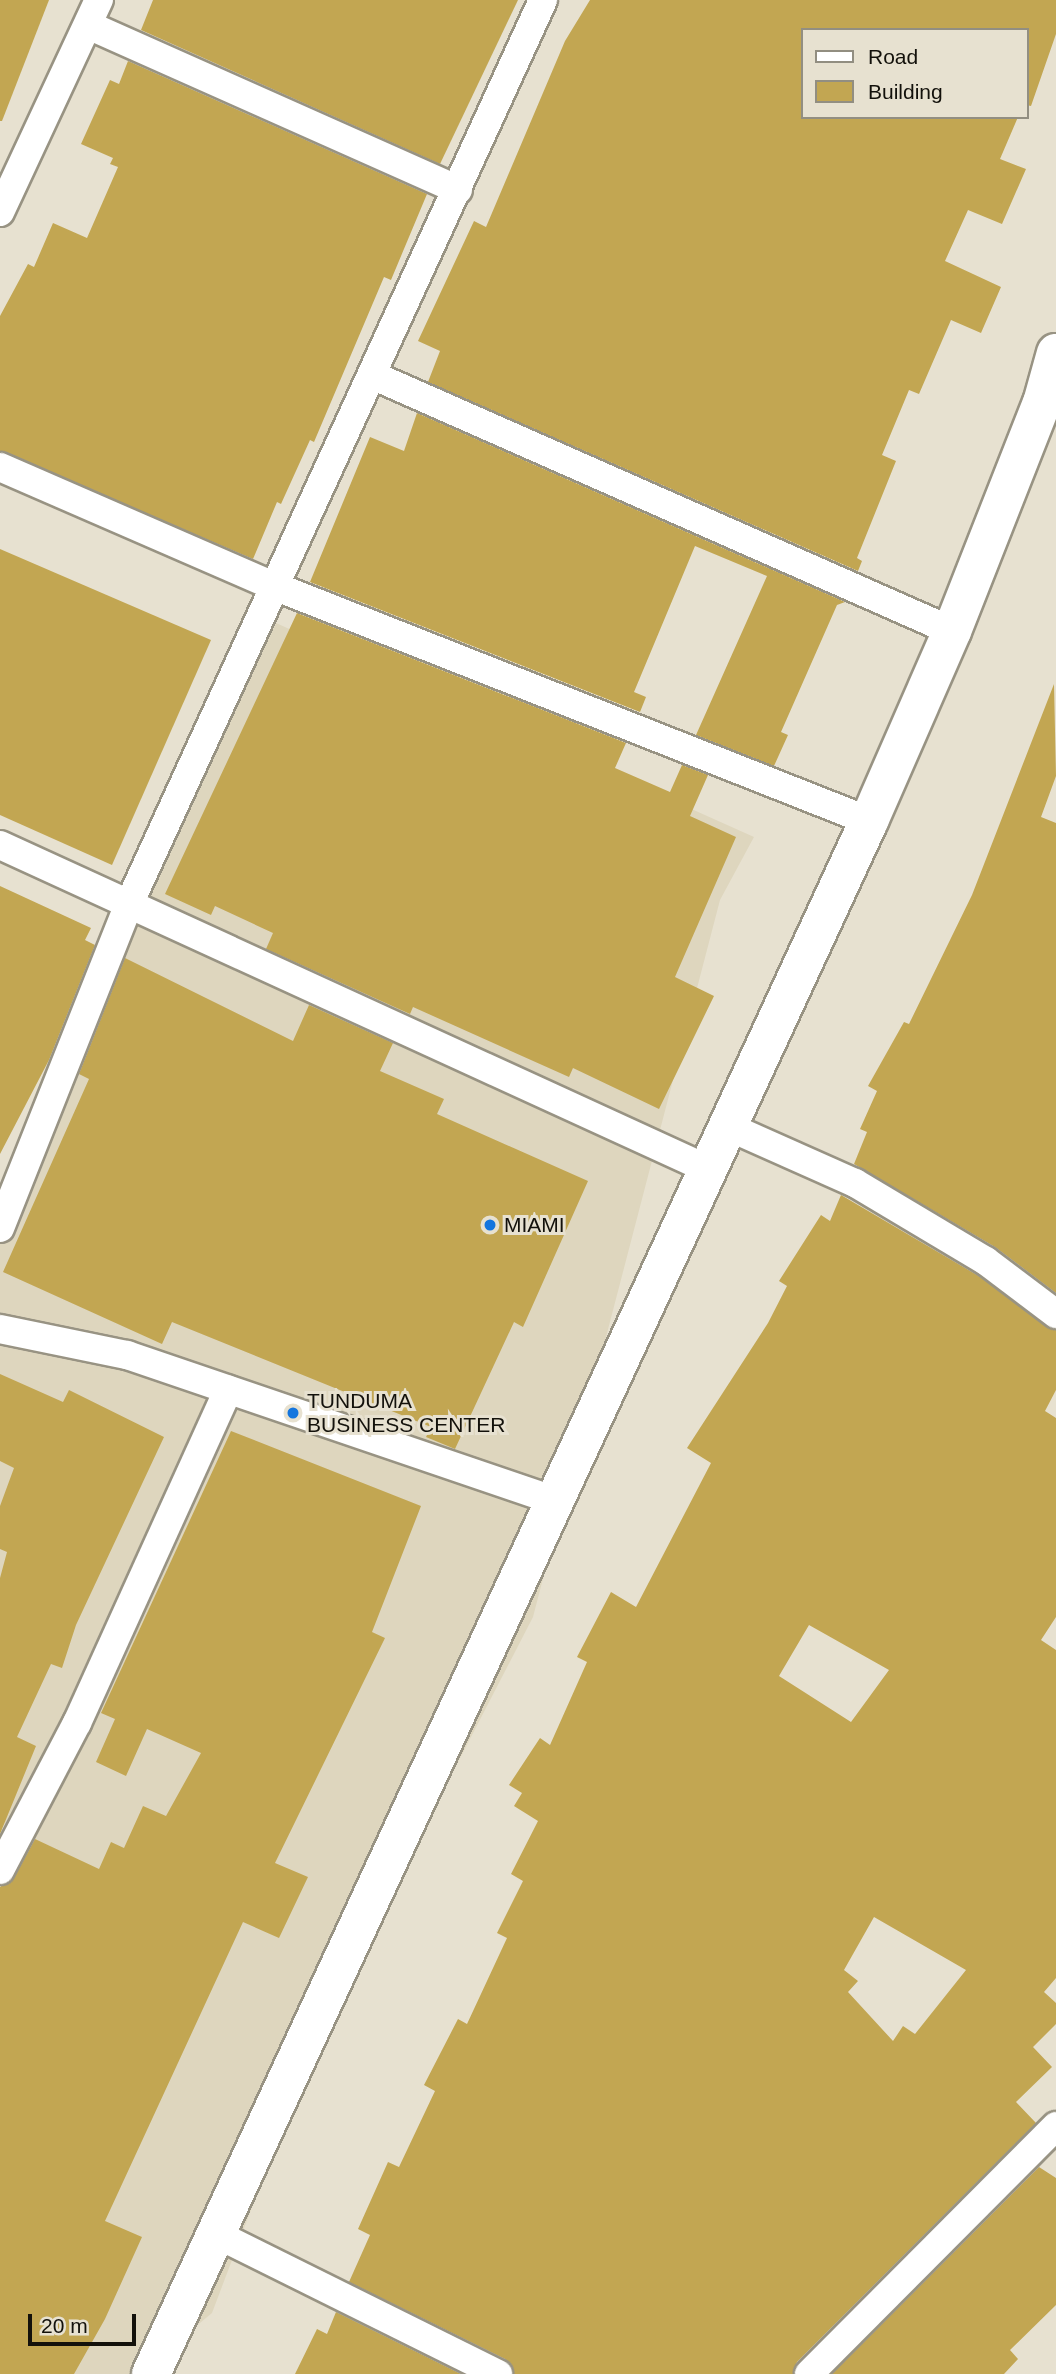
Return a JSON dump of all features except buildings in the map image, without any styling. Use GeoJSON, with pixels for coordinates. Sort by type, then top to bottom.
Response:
{"type":"FeatureCollection","features":[{"type":"Feature","properties":{"kind":"highway"},"geometry":{"type":"LineString","coordinates":[[151,2374],[710,1170],[869,821],[952,631],[1056,353]]}},
{"type":"Feature","properties":{"kind":"street"},"geometry":{"type":"LineString","coordinates":[[0,1228],[129,904],[543,0]]}},
{"type":"Feature","properties":{"kind":"street"},"geometry":{"type":"LineString","coordinates":[[0,212],[93,13],[458,190]]}},
{"type":"Feature","properties":{"kind":"street"},"geometry":{"type":"LineString","coordinates":[[372,375],[952,631]]}},
{"type":"Feature","properties":{"kind":"street"},"geometry":{"type":"LineString","coordinates":[[0,467],[274,586],[869,821]]}},
{"type":"Feature","properties":{"kind":"street"},"geometry":{"type":"LineString","coordinates":[[0,845],[710,1170]]}},
{"type":"Feature","properties":{"kind":"street"},"geometry":{"type":"LineString","coordinates":[[729,1127],[866,1189],[986,1261],[1056,1314]]}},
{"type":"Feature","properties":{"kind":"street"},"geometry":{"type":"LineString","coordinates":[[0,1329],[127,1355],[556,1501]]}},
{"type":"Feature","properties":{"kind":"street"},"geometry":{"type":"LineString","coordinates":[[0,1870],[76,1723],[228,1390]]}},
{"type":"Feature","properties":{"kind":"street"},"geometry":{"type":"LineString","coordinates":[[810,2374],[1056,2126]]}},
{"type":"Feature","properties":{"kind":"street"},"geometry":{"type":"LineString","coordinates":[[216,2234],[498,2374]]}},
{"type":"Feature","properties":{"kind":"shaded area","name":"TUNDUMA BUSINESS CENTER"},"geometry":{"type":"Polygon","coordinates":[[[276,623],[754,837],[720,900],[533,1617],[317,2035],[212,2313],[138,2374],[0,2374],[0,1905],[10,1885],[0,1774],[0,1208],[276,623]]]}},
{"type":"Feature","properties":{"kind":"place","name":"MIAMI"},"geometry":{"type":"Point","coordinates":[490,1225]}},
{"type":"Feature","properties":{"kind":"place","name":"TUNDUMA BUSINESS CENTER"},"geometry":{"type":"Point","coordinates":[293,1413]}}]}
